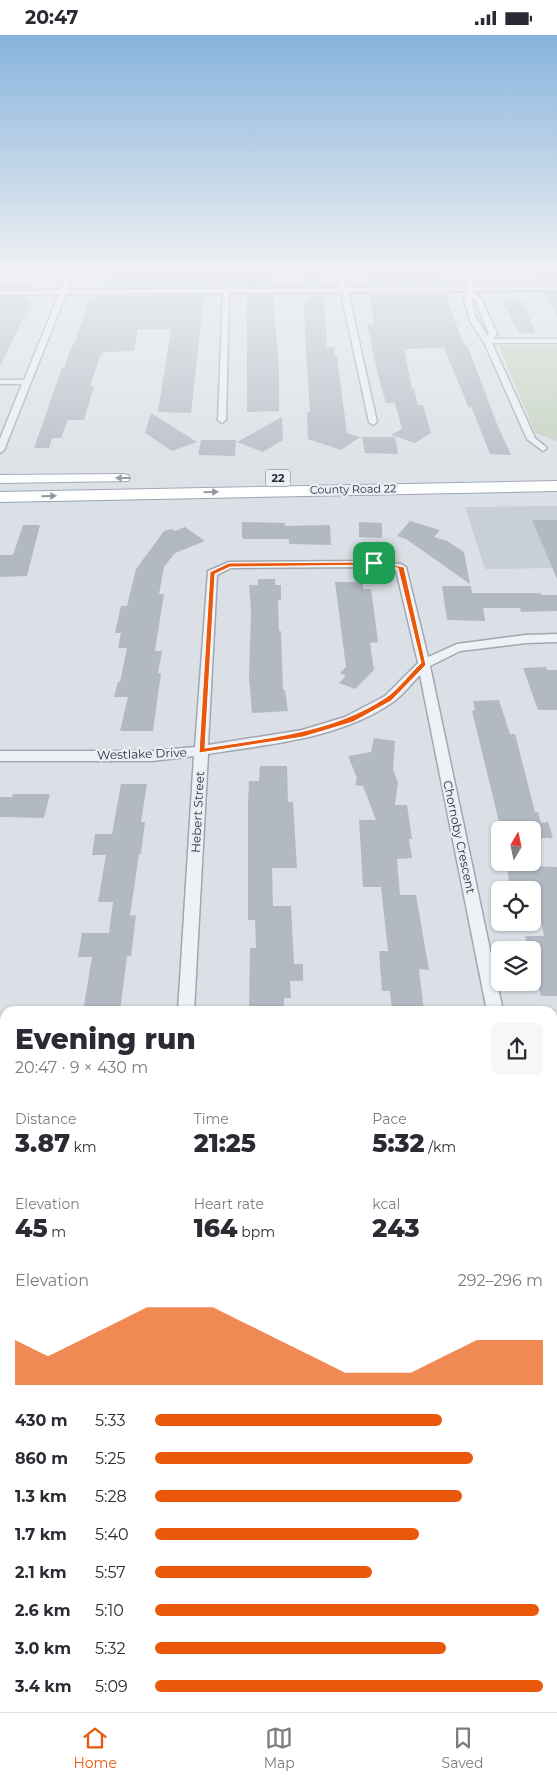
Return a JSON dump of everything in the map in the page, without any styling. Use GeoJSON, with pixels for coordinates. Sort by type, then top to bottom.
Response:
{"type":"FeatureCollection","features":[{"type":"Feature","properties":{"kind":"main road","name":"County Road 22"},"geometry":{"type":"LineString","coordinates":[[234,478],[557,476]]}},
{"type":"Feature","properties":{"kind":"main road"},"geometry":{"type":"LineString","coordinates":[[0,479],[135,478]]}},
{"type":"Feature","properties":{"kind":"main road","name":"County Road 22"},"geometry":{"type":"LineString","coordinates":[[0,497],[557,486]]}},
{"type":"Feature","properties":{"kind":"street"},"geometry":{"type":"LineString","coordinates":[[0,450],[42,344]]}},
{"type":"Feature","properties":{"kind":"street"},"geometry":{"type":"LineString","coordinates":[[222,420],[224,344]]}},
{"type":"Feature","properties":{"kind":"street"},"geometry":{"type":"LineString","coordinates":[[355,344],[373,422]]}},
{"type":"Feature","properties":{"kind":"street"},"geometry":{"type":"LineString","coordinates":[[488,344],[531,439],[543,448]]}},
{"type":"Feature","properties":{"kind":"street"},"geometry":{"type":"LineString","coordinates":[[0,382],[27,382]]}},
{"type":"Feature","properties":{"kind":"street","name":"Hebert Street"},"geometry":{"type":"LineString","coordinates":[[186,1006],[212,573],[229,565],[374,563],[401,567],[424,664]]}},
{"type":"Feature","properties":{"kind":"street","name":"Westlake Drive"},"geometry":{"type":"LineString","coordinates":[[0,756],[152,756],[202,751],[303,734],[350,720],[389,699],[424,664],[457,648],[526,639],[557,638]]}},
{"type":"Feature","properties":{"kind":"street","name":"Chornoby Crescent"},"geometry":{"type":"LineString","coordinates":[[424,664],[494,1006]]}},
{"type":"Feature","properties":{"kind":"shaded area"},"geometry":{"type":"Polygon","coordinates":[[[557,506],[557,568],[485,569],[465,507],[557,506]]]}},
{"type":"Feature","properties":{"kind":"green space"},"geometry":{"type":"Polygon","coordinates":[[[499,346],[557,346],[557,441],[535,433],[499,346]]]}},
{"type":"Feature","properties":{"kind":"building"},"geometry":{"type":"Polygon","coordinates":[[[0,344],[11,344],[0,366],[0,344]]]}},
{"type":"Feature","properties":{"kind":"building"},"geometry":{"type":"Polygon","coordinates":[[[135,344],[134,351],[103,352],[90,386],[94,386],[84,420],[68,420],[61,438],[52,438],[49,448],[34,448],[62,368],[64,368],[72,345],[135,344]]]}},
{"type":"Feature","properties":{"kind":"building"},"geometry":{"type":"Polygon","coordinates":[[[169,344],[199,344],[191,413],[158,412],[169,344]]]}},
{"type":"Feature","properties":{"kind":"building"},"geometry":{"type":"Polygon","coordinates":[[[247,344],[277,344],[279,411],[247,412],[247,344]]]}},
{"type":"Feature","properties":{"kind":"building"},"geometry":{"type":"Polygon","coordinates":[[[306,344],[327,344],[327,347],[334,347],[335,356],[337,356],[347,433],[360,437],[341,450],[308,439],[307,412],[310,412],[306,344]]]}},
{"type":"Feature","properties":{"kind":"building"},"geometry":{"type":"Polygon","coordinates":[[[371,344],[467,345],[511,455],[490,454],[471,406],[469,408],[444,348],[404,349],[412,389],[414,389],[418,405],[423,405],[431,433],[415,443],[391,435],[402,429],[395,403],[386,403],[371,344]]]}},
{"type":"Feature","properties":{"kind":"building"},"geometry":{"type":"Polygon","coordinates":[[[151,413],[197,442],[172,451],[145,433],[151,413]]]}},
{"type":"Feature","properties":{"kind":"building"},"geometry":{"type":"Polygon","coordinates":[[[282,417],[283,440],[263,452],[237,442],[282,417]]]}},
{"type":"Feature","properties":{"kind":"building"},"geometry":{"type":"Polygon","coordinates":[[[362,437],[395,437],[398,454],[365,453],[362,437]]]}},
{"type":"Feature","properties":{"kind":"building"},"geometry":{"type":"Polygon","coordinates":[[[201,440],[236,440],[235,456],[198,455],[201,440]]]}},
{"type":"Feature","properties":{"kind":"building"},"geometry":{"type":"Polygon","coordinates":[[[532,520],[557,520],[557,579],[532,520]]]}},
{"type":"Feature","properties":{"kind":"building"},"geometry":{"type":"Polygon","coordinates":[[[410,521],[440,530],[434,537],[447,541],[464,552],[470,584],[406,539],[397,536],[410,521]]]}},
{"type":"Feature","properties":{"kind":"building"},"geometry":{"type":"Polygon","coordinates":[[[242,522],[285,523],[285,526],[330,525],[331,545],[289,544],[289,539],[244,539],[242,538],[242,522]]]}},
{"type":"Feature","properties":{"kind":"building"},"geometry":{"type":"Polygon","coordinates":[[[359,522],[382,523],[382,538],[359,537],[359,522]]]}},
{"type":"Feature","properties":{"kind":"building"},"geometry":{"type":"Polygon","coordinates":[[[23,525],[40,525],[27,576],[0,577],[0,555],[13,555],[23,525]]]}},
{"type":"Feature","properties":{"kind":"building"},"geometry":{"type":"Polygon","coordinates":[[[185,527],[205,541],[175,553],[164,567],[159,594],[164,594],[155,651],[162,651],[158,673],[161,673],[153,731],[120,731],[128,697],[114,697],[118,682],[120,682],[127,648],[118,648],[121,633],[115,633],[121,606],[127,606],[136,569],[164,531],[172,529],[175,531],[185,527]]]}},
{"type":"Feature","properties":{"kind":"building"},"geometry":{"type":"Polygon","coordinates":[[[258,579],[275,579],[275,585],[281,585],[281,600],[278,600],[279,631],[281,631],[283,690],[285,690],[288,711],[252,713],[249,678],[251,610],[249,585],[258,585],[258,579]]]}},
{"type":"Feature","properties":{"kind":"building"},"geometry":{"type":"Polygon","coordinates":[[[335,582],[363,582],[363,589],[371,589],[378,642],[370,643],[374,670],[355,689],[339,683],[346,676],[340,673],[346,667],[335,582]]]}},
{"type":"Feature","properties":{"kind":"building"},"geometry":{"type":"Polygon","coordinates":[[[442,586],[471,586],[472,593],[541,593],[541,595],[557,595],[557,611],[521,612],[520,608],[483,608],[485,621],[447,620],[442,586]]]}},
{"type":"Feature","properties":{"kind":"building"},"geometry":{"type":"Polygon","coordinates":[[[546,667],[547,670],[557,670],[557,710],[538,710],[523,668],[546,667]]]}},
{"type":"Feature","properties":{"kind":"building"},"geometry":{"type":"Polygon","coordinates":[[[499,700],[510,734],[515,734],[535,812],[538,812],[540,821],[499,821],[472,711],[475,710],[473,701],[499,700]]]}},
{"type":"Feature","properties":{"kind":"building"},"geometry":{"type":"Polygon","coordinates":[[[374,738],[395,741],[393,769],[398,783],[395,805],[407,805],[412,839],[409,839],[412,858],[397,859],[400,895],[416,895],[429,970],[419,969],[423,1006],[392,1006],[390,991],[382,991],[379,951],[388,951],[381,887],[363,887],[359,820],[376,820],[363,786],[355,785],[357,778],[348,756],[371,752],[374,738]]]}},
{"type":"Feature","properties":{"kind":"building"},"geometry":{"type":"Polygon","coordinates":[[[260,766],[287,766],[288,802],[293,802],[297,868],[272,868],[273,906],[291,906],[294,964],[303,964],[303,981],[290,981],[291,998],[284,998],[284,1006],[249,1006],[250,948],[256,948],[255,920],[248,920],[248,803],[249,781],[259,781],[260,766]]]}},
{"type":"Feature","properties":{"kind":"building"},"geometry":{"type":"Polygon","coordinates":[[[121,784],[147,784],[141,822],[145,822],[141,854],[139,854],[130,916],[136,915],[131,956],[127,956],[121,1006],[84,1006],[92,957],[78,957],[82,933],[109,933],[113,902],[98,902],[106,855],[92,855],[95,834],[112,834],[121,784]]]}},
{"type":"Feature","properties":{"kind":"building"},"geometry":{"type":"Polygon","coordinates":[[[13,794],[50,794],[44,818],[0,817],[0,797],[12,797],[13,794]]]}},
{"type":"Feature","properties":{"kind":"building"},"geometry":{"type":"Polygon","coordinates":[[[548,822],[553,838],[541,838],[541,823],[548,822]]]}},
{"type":"Feature","properties":{"kind":"building"},"geometry":{"type":"Polygon","coordinates":[[[541,866],[557,867],[557,996],[541,996],[541,941],[526,941],[525,936],[544,936],[541,923],[541,881],[509,881],[508,871],[541,871],[541,866]]]}},
{"type":"Feature","properties":{"kind":"route"},"geometry":{"type":"LineString","coordinates":[[374,563],[401,567],[424,664],[389,699],[350,720],[303,734],[202,751],[212,573],[229,565],[374,563]]}}]}
